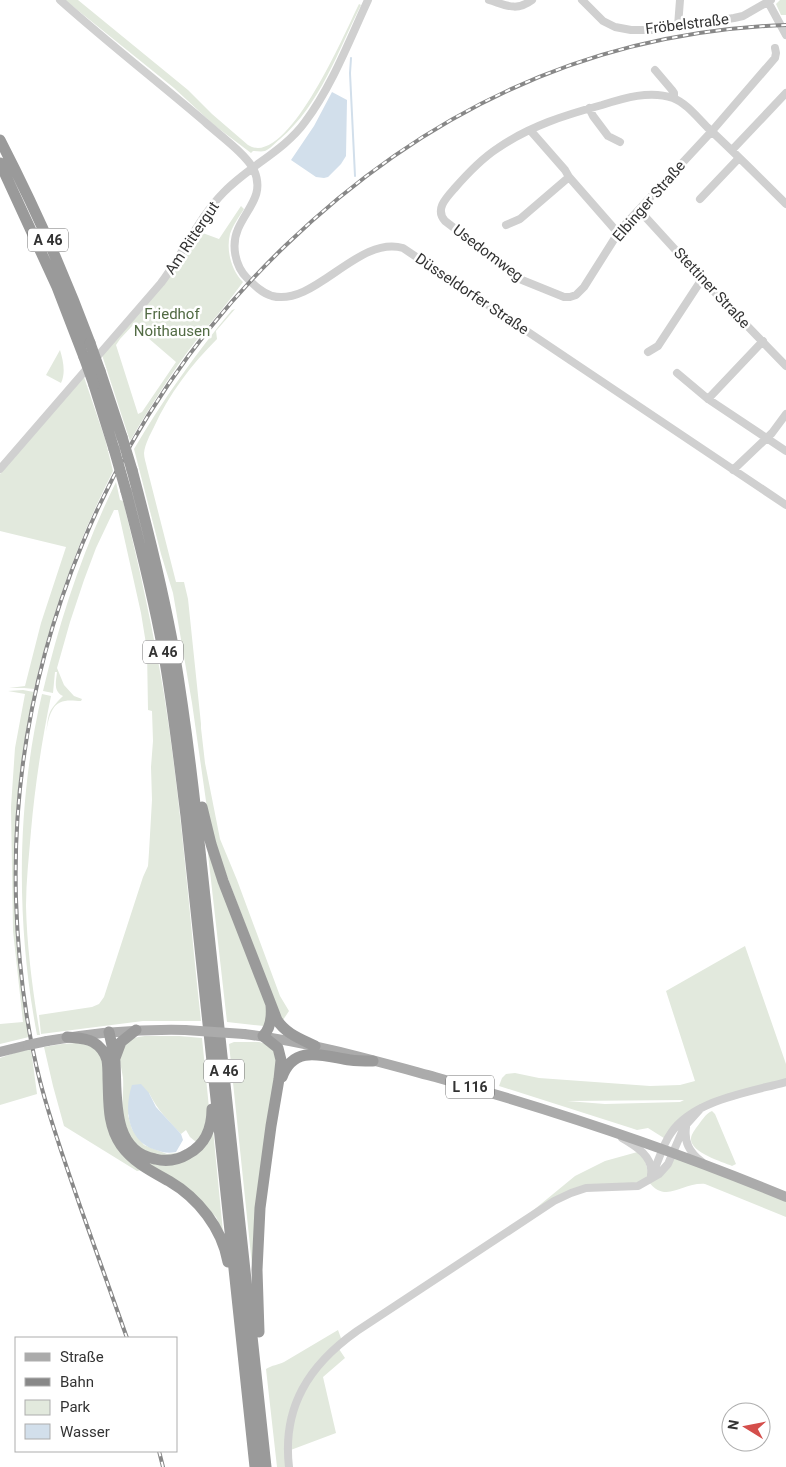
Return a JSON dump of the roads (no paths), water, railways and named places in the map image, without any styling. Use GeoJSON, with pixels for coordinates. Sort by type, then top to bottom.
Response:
{"type":"FeatureCollection","features":[{"type":"Feature","properties":{"kind":"highway","name":"A 46"},"geometry":{"type":"LineString","coordinates":[[0,140],[48,239],[90,342],[132,470],[163,593],[174,650],[198,823],[266,1467]]}},
{"type":"Feature","properties":{"kind":"highway","name":"A 46"},"geometry":{"type":"LineString","coordinates":[[0,163],[57,287],[94,385],[126,491],[152,595],[172,710],[186,816],[255,1467]]}},
{"type":"Feature","properties":{"kind":"highway"},"geometry":{"type":"LineString","coordinates":[[187,736],[217,864],[277,1020],[282,1027],[293,1035],[316,1046]]}},
{"type":"Feature","properties":{"kind":"highway"},"geometry":{"type":"LineString","coordinates":[[260,1406],[257,1291],[258,1239],[264,1173],[281,1066],[280,1052],[276,1046],[263,1036],[270,1023],[271,1005]]}},
{"type":"Feature","properties":{"kind":"highway"},"geometry":{"type":"LineString","coordinates":[[136,1030],[120,1044],[111,1060],[110,1115],[112,1126],[118,1140],[134,1160],[180,1188],[210,1219],[225,1250],[232,1291],[238,1308]]}},
{"type":"Feature","properties":{"kind":"highway"},"geometry":{"type":"LineString","coordinates":[[109,1032],[120,1125],[132,1146],[143,1155],[152,1159],[180,1158],[193,1151],[206,1136],[212,1116],[212,1060]]}},
{"type":"Feature","properties":{"kind":"highway"},"geometry":{"type":"LineString","coordinates":[[67,1038],[93,1042],[111,1060]]}},
{"type":"Feature","properties":{"kind":"highway"},"geometry":{"type":"LineString","coordinates":[[278,1091],[288,1065],[294,1059],[303,1055],[316,1054],[354,1061],[373,1061]]}},
{"type":"Feature","properties":{"kind":"main road","name":"L 116"},"geometry":{"type":"LineString","coordinates":[[0,1052],[46,1041],[136,1030],[186,1030],[263,1036],[316,1046],[490,1093],[611,1132],[786,1198]]}},
{"type":"Feature","properties":{"kind":"street"},"geometry":{"type":"LineString","coordinates":[[60,0],[209,125],[253,168]]}},
{"type":"Feature","properties":{"kind":"street","name":"Am Rittergut"},"geometry":{"type":"LineString","coordinates":[[0,469],[161,283],[216,200],[233,183],[290,139],[310,116],[328,84],[368,0]]}},
{"type":"Feature","properties":{"kind":"street"},"geometry":{"type":"LineString","coordinates":[[489,0],[516,7],[532,0]]}},
{"type":"Feature","properties":{"kind":"street","name":"Fröbelstraße"},"geometry":{"type":"LineString","coordinates":[[582,0],[603,21],[621,28],[637,30],[650,30],[734,18],[748,13],[768,1]]}},
{"type":"Feature","properties":{"kind":"street"},"geometry":{"type":"LineString","coordinates":[[678,26],[680,0]]}},
{"type":"Feature","properties":{"kind":"street"},"geometry":{"type":"LineString","coordinates":[[768,1],[786,35]]}},
{"type":"Feature","properties":{"kind":"street","name":"Elbinger Straße"},"geometry":{"type":"LineString","coordinates":[[573,296],[578,294],[584,287],[618,233],[712,131],[775,58],[775,48]]}},
{"type":"Feature","properties":{"kind":"street"},"geometry":{"type":"LineString","coordinates":[[655,70],[672,90],[674,98]]}},
{"type":"Feature","properties":{"kind":"street"},"geometry":{"type":"LineString","coordinates":[[732,150],[786,93]]}},
{"type":"Feature","properties":{"kind":"street"},"geometry":{"type":"LineString","coordinates":[[618,233],[530,130],[556,118],[641,96],[661,95],[674,98],[712,131],[786,204]]}},
{"type":"Feature","properties":{"kind":"street"},"geometry":{"type":"LineString","coordinates":[[589,108],[608,136],[620,142]]}},
{"type":"Feature","properties":{"kind":"street","name":"Usedomweg"},"geometry":{"type":"LineString","coordinates":[[530,130],[503,144],[484,158],[443,202],[441,216],[518,278],[561,296],[573,296]]}},
{"type":"Feature","properties":{"kind":"street"},"geometry":{"type":"LineString","coordinates":[[700,199],[739,158]]}},
{"type":"Feature","properties":{"kind":"street","name":"Düsseldorfer Straße"},"geometry":{"type":"LineString","coordinates":[[253,168],[256,180],[256,196],[253,205],[238,230],[235,251],[241,270],[263,292],[280,297],[295,295],[373,250],[386,246],[402,248],[786,505]]}},
{"type":"Feature","properties":{"kind":"street"},"geometry":{"type":"LineString","coordinates":[[506,225],[520,219],[569,177]]}},
{"type":"Feature","properties":{"kind":"street","name":"Stettiner Straße"},"geometry":{"type":"LineString","coordinates":[[639,210],[786,366]]}},
{"type":"Feature","properties":{"kind":"street"},"geometry":{"type":"LineString","coordinates":[[648,352],[658,346],[702,278]]}},
{"type":"Feature","properties":{"kind":"street"},"geometry":{"type":"LineString","coordinates":[[708,400],[763,341]]}},
{"type":"Feature","properties":{"kind":"street"},"geometry":{"type":"LineString","coordinates":[[677,373],[708,400],[786,451]]}},
{"type":"Feature","properties":{"kind":"street"},"geometry":{"type":"LineString","coordinates":[[733,470],[767,438],[786,414]]}},
{"type":"Feature","properties":{"kind":"street"},"geometry":{"type":"LineString","coordinates":[[667,1152],[669,1136],[687,1116],[726,1098],[786,1082]]}},
{"type":"Feature","properties":{"kind":"street"},"geometry":{"type":"LineString","coordinates":[[289,1467],[290,1428],[297,1401],[316,1367],[342,1341],[558,1198],[586,1188],[601,1186],[632,1187],[650,1180],[687,1123],[701,1108]]}},
{"type":"Feature","properties":{"kind":"street"},"geometry":{"type":"LineString","coordinates":[[687,1123],[685,1136],[690,1150],[697,1158],[714,1170]]}},
{"type":"Feature","properties":{"kind":"street"},"geometry":{"type":"LineString","coordinates":[[611,1132],[647,1156],[652,1167],[650,1180]]}},
{"type":"Feature","properties":{"kind":"water"},"geometry":{"type":"Polygon","coordinates":[[[332,92],[347,100],[346,156],[328,177],[316,177],[291,160],[314,126],[332,92]]]}},
{"type":"Feature","properties":{"kind":"water"},"geometry":{"type":"Polygon","coordinates":[[[141,1084],[149,1093],[156,1107],[181,1134],[183,1140],[176,1152],[167,1153],[153,1149],[144,1144],[133,1130],[128,1113],[128,1103],[132,1085],[141,1084]]]}},
{"type":"Feature","properties":{"kind":"waterway"},"geometry":{"type":"LineString","coordinates":[[351,58],[350,73],[355,176]]}},
{"type":"Feature","properties":{"kind":"railway"},"geometry":{"type":"LineString","coordinates":[[127,1337],[64,1160],[40,1081],[23,991],[16,899],[18,808],[30,718],[52,629],[82,544],[121,462],[168,385],[223,312],[285,246],[339,198],[395,156],[453,119],[514,88],[578,62],[645,44],[714,31],[786,25]]}},
{"type":"Feature","properties":{"kind":"railway"},"geometry":{"type":"LineString","coordinates":[[159,1452],[163,1467]]}},
{"type":"Feature","properties":{"kind":"park label","name":"Friedhof Noithausen"},"geometry":{"type":"Point","coordinates":[172,322]}}]}
